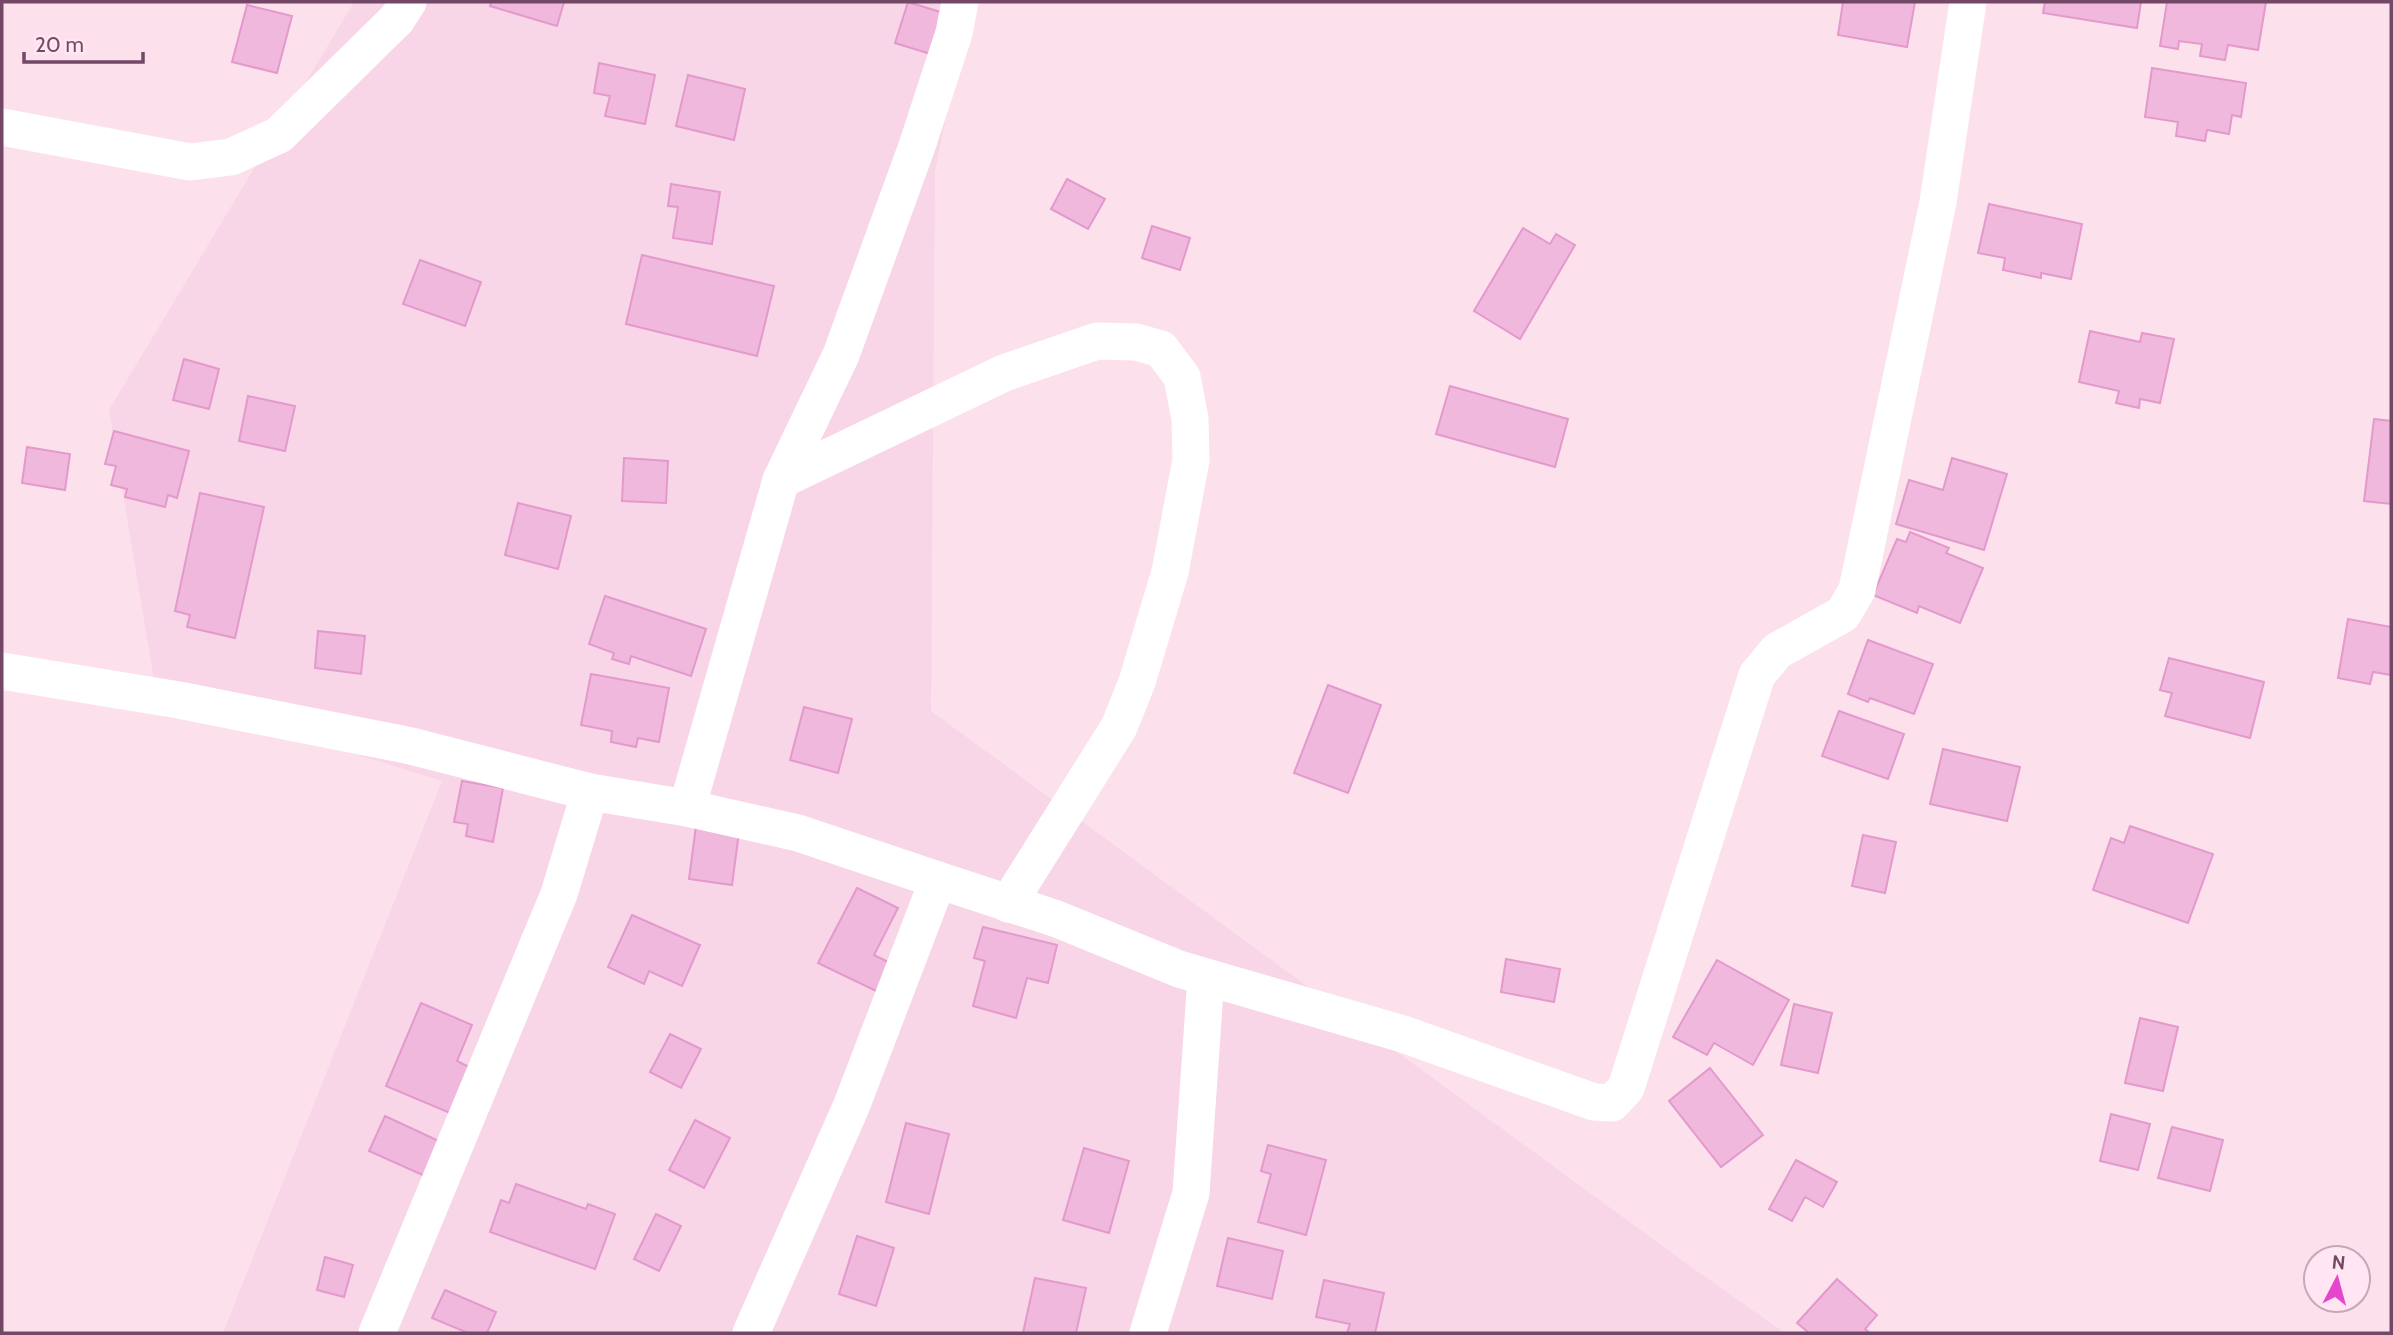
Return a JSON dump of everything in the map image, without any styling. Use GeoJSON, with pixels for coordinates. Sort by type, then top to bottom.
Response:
{"type":"FeatureCollection","features":[{"type":"Feature","properties":{"kind":"street"},"geometry":{"type":"LineString","coordinates":[[2,127],[190,162],[231,157],[279,135],[397,19],[408,2]]}},
{"type":"Feature","properties":{"kind":"street"},"geometry":{"type":"LineString","coordinates":[[687,808],[781,480],[841,355],[921,133],[954,33],[960,2]]}},
{"type":"Feature","properties":{"kind":"street"},"geometry":{"type":"LineString","coordinates":[[2,671],[179,700],[411,746],[590,792],[687,808],[798,833],[1057,919],[1179,969],[1403,1034],[1594,1102],[1612,1103],[1626,1088],[1757,675],[1777,651],[1843,614],[1857,590],[1938,202],[1968,2]]}},
{"type":"Feature","properties":{"kind":"street"},"geometry":{"type":"LineString","coordinates":[[781,480],[1004,373],[1097,341],[1136,341],[1161,349],[1182,377],[1191,419],[1191,460],[1170,572],[1138,682],[1119,727],[1008,904]]}},
{"type":"Feature","properties":{"kind":"street"},"geometry":{"type":"LineString","coordinates":[[377,1333],[559,894],[590,792]]}},
{"type":"Feature","properties":{"kind":"street"},"geometry":{"type":"LineString","coordinates":[[751,1333],[851,1107],[938,880]]}},
{"type":"Feature","properties":{"kind":"street"},"geometry":{"type":"LineString","coordinates":[[1148,1333],[1191,1193],[1206,977]]}},
{"type":"Feature","properties":{"kind":"shaded area"},"geometry":{"type":"Polygon","coordinates":[[[354,2],[968,2],[935,172],[931,711],[1785,1333],[223,1333],[442,781],[156,692],[109,410],[354,2]]]}},
{"type":"Feature","properties":{"kind":"building"},"geometry":{"type":"Polygon","coordinates":[[[491,2],[564,2],[557,26],[490,6],[491,2]]]}},
{"type":"Feature","properties":{"kind":"building"},"geometry":{"type":"Polygon","coordinates":[[[908,2],[950,15],[937,56],[895,43],[908,2]]]}},
{"type":"Feature","properties":{"kind":"building"},"geometry":{"type":"Polygon","coordinates":[[[1843,2],[1915,2],[1907,47],[1838,35],[1843,2]]]}},
{"type":"Feature","properties":{"kind":"building"},"geometry":{"type":"Polygon","coordinates":[[[2045,2],[2141,2],[2137,28],[2043,13],[2045,2]]]}},
{"type":"Feature","properties":{"kind":"building"},"geometry":{"type":"Polygon","coordinates":[[[2167,2],[2266,2],[2258,50],[2228,45],[2225,60],[2200,56],[2202,44],[2179,41],[2178,49],[2160,46],[2167,2]]]}},
{"type":"Feature","properties":{"kind":"building"},"geometry":{"type":"Polygon","coordinates":[[[247,5],[292,16],[277,73],[232,62],[247,5]]]}},
{"type":"Feature","properties":{"kind":"building"},"geometry":{"type":"Polygon","coordinates":[[[599,63],[655,75],[645,124],[605,116],[610,96],[594,93],[599,63]]]}},
{"type":"Feature","properties":{"kind":"building"},"geometry":{"type":"Polygon","coordinates":[[[2152,68],[2246,83],[2241,117],[2232,115],[2229,134],[2207,130],[2205,141],[2176,136],[2178,122],[2145,117],[2152,68]]]}},
{"type":"Feature","properties":{"kind":"building"},"geometry":{"type":"Polygon","coordinates":[[[688,75],[745,89],[734,140],[676,126],[688,75]]]}},
{"type":"Feature","properties":{"kind":"building"},"geometry":{"type":"Polygon","coordinates":[[[1067,179],[1105,199],[1088,229],[1051,209],[1067,179]]]}},
{"type":"Feature","properties":{"kind":"building"},"geometry":{"type":"Polygon","coordinates":[[[671,184],[720,192],[712,244],[673,238],[678,207],[668,206],[671,184]]]}},
{"type":"Feature","properties":{"kind":"building"},"geometry":{"type":"Polygon","coordinates":[[[1989,204],[2082,224],[2071,279],[2041,273],[2041,278],[2003,270],[2005,258],[1978,253],[1989,204]]]}},
{"type":"Feature","properties":{"kind":"building"},"geometry":{"type":"Polygon","coordinates":[[[1152,226],[1190,238],[1180,270],[1142,258],[1152,226]]]}},
{"type":"Feature","properties":{"kind":"building"},"geometry":{"type":"Polygon","coordinates":[[[1523,228],[1550,244],[1556,234],[1575,245],[1520,339],[1474,311],[1523,228]]]}},
{"type":"Feature","properties":{"kind":"building"},"geometry":{"type":"Polygon","coordinates":[[[642,255],[774,286],[757,356],[626,324],[642,255]]]}},
{"type":"Feature","properties":{"kind":"building"},"geometry":{"type":"Polygon","coordinates":[[[420,260],[481,282],[465,326],[403,304],[420,260]]]}},
{"type":"Feature","properties":{"kind":"building"},"geometry":{"type":"Polygon","coordinates":[[[2090,331],[2140,342],[2142,333],[2174,339],[2160,403],[2140,399],[2139,408],[2116,403],[2119,391],[2079,382],[2090,331]]]}},
{"type":"Feature","properties":{"kind":"building"},"geometry":{"type":"Polygon","coordinates":[[[184,359],[219,369],[209,409],[173,400],[184,359]]]}},
{"type":"Feature","properties":{"kind":"building"},"geometry":{"type":"Polygon","coordinates":[[[1450,386],[1568,419],[1555,467],[1436,434],[1450,386]]]}},
{"type":"Feature","properties":{"kind":"building"},"geometry":{"type":"Polygon","coordinates":[[[248,396],[295,406],[285,451],[239,441],[248,396]]]}},
{"type":"Feature","properties":{"kind":"building"},"geometry":{"type":"Polygon","coordinates":[[[2374,419],[2391,421],[2391,504],[2364,501],[2374,419]]]}},
{"type":"Feature","properties":{"kind":"building"},"geometry":{"type":"Polygon","coordinates":[[[114,431],[189,451],[177,498],[168,495],[165,507],[125,497],[127,489],[111,485],[116,466],[105,464],[114,431]]]}},
{"type":"Feature","properties":{"kind":"building"},"geometry":{"type":"Polygon","coordinates":[[[27,447],[70,454],[65,490],[22,483],[27,447]]]}},
{"type":"Feature","properties":{"kind":"building"},"geometry":{"type":"Polygon","coordinates":[[[624,458],[668,461],[666,503],[622,501],[624,458]]]}},
{"type":"Feature","properties":{"kind":"building"},"geometry":{"type":"Polygon","coordinates":[[[1952,458],[2007,474],[1984,550],[1896,524],[1909,480],[1943,490],[1952,458]]]}},
{"type":"Feature","properties":{"kind":"building"},"geometry":{"type":"Polygon","coordinates":[[[200,493],[264,507],[235,638],[187,627],[190,615],[175,611],[200,493]]]}},
{"type":"Feature","properties":{"kind":"building"},"geometry":{"type":"Polygon","coordinates":[[[518,503],[571,516],[558,569],[505,555],[518,503]]]}},
{"type":"Feature","properties":{"kind":"building"},"geometry":{"type":"Polygon","coordinates":[[[1910,532],[1949,548],[1946,553],[1983,568],[1960,623],[1919,606],[1917,613],[1873,595],[1897,539],[1906,542],[1910,532]]]}},
{"type":"Feature","properties":{"kind":"building"},"geometry":{"type":"Polygon","coordinates":[[[605,596],[706,629],[691,676],[631,656],[629,664],[612,659],[614,653],[589,644],[605,596]]]}},
{"type":"Feature","properties":{"kind":"building"},"geometry":{"type":"Polygon","coordinates":[[[2348,619],[2391,627],[2391,675],[2373,672],[2370,684],[2338,678],[2348,619]]]}},
{"type":"Feature","properties":{"kind":"building"},"geometry":{"type":"Polygon","coordinates":[[[318,631],[365,636],[361,674],[315,668],[318,631]]]}},
{"type":"Feature","properties":{"kind":"building"},"geometry":{"type":"Polygon","coordinates":[[[1868,640],[1933,664],[1914,714],[1870,698],[1868,702],[1848,694],[1868,640]]]}},
{"type":"Feature","properties":{"kind":"building"},"geometry":{"type":"Polygon","coordinates":[[[2169,658],[2264,682],[2250,738],[2165,716],[2172,693],[2160,690],[2169,658]]]}},
{"type":"Feature","properties":{"kind":"building"},"geometry":{"type":"Polygon","coordinates":[[[591,674],[669,688],[659,742],[638,738],[636,747],[611,742],[612,731],[581,725],[591,674]]]}},
{"type":"Feature","properties":{"kind":"building"},"geometry":{"type":"Polygon","coordinates":[[[1328,685],[1381,705],[1348,793],[1294,773],[1328,685]]]}},
{"type":"Feature","properties":{"kind":"building"},"geometry":{"type":"Polygon","coordinates":[[[804,707],[852,719],[838,773],[790,760],[804,707]]]}},
{"type":"Feature","properties":{"kind":"building"},"geometry":{"type":"Polygon","coordinates":[[[1839,711],[1904,734],[1888,779],[1822,756],[1839,711]]]}},
{"type":"Feature","properties":{"kind":"building"},"geometry":{"type":"Polygon","coordinates":[[[1943,749],[2020,767],[2007,821],[1930,804],[1943,749]]]}},
{"type":"Feature","properties":{"kind":"building"},"geometry":{"type":"Polygon","coordinates":[[[462,781],[503,788],[493,842],[466,836],[468,824],[454,822],[462,781]]]}},
{"type":"Feature","properties":{"kind":"building"},"geometry":{"type":"Polygon","coordinates":[[[696,826],[739,832],[732,885],[689,879],[696,826]]]}},
{"type":"Feature","properties":{"kind":"building"},"geometry":{"type":"Polygon","coordinates":[[[2130,826],[2213,854],[2188,923],[2093,890],[2111,838],[2124,843],[2130,826]]]}},
{"type":"Feature","properties":{"kind":"building"},"geometry":{"type":"Polygon","coordinates":[[[1863,835],[1896,842],[1885,893],[1852,886],[1863,835]]]}},
{"type":"Feature","properties":{"kind":"building"},"geometry":{"type":"Polygon","coordinates":[[[857,888],[898,908],[874,955],[892,964],[878,992],[818,963],[857,888]]]}},
{"type":"Feature","properties":{"kind":"building"},"geometry":{"type":"Polygon","coordinates":[[[632,915],[700,945],[682,986],[649,971],[644,984],[608,967],[632,915]]]}},
{"type":"Feature","properties":{"kind":"building"},"geometry":{"type":"Polygon","coordinates":[[[983,927],[1057,945],[1048,983],[1027,978],[1016,1018],[973,1006],[985,961],[974,958],[983,927]]]}},
{"type":"Feature","properties":{"kind":"building"},"geometry":{"type":"Polygon","coordinates":[[[1506,959],[1560,969],[1554,1002],[1501,992],[1506,959]]]}},
{"type":"Feature","properties":{"kind":"building"},"geometry":{"type":"Polygon","coordinates":[[[1717,960],[1789,1000],[1753,1065],[1714,1043],[1707,1055],[1673,1037],[1717,960]]]}},
{"type":"Feature","properties":{"kind":"building"},"geometry":{"type":"Polygon","coordinates":[[[421,1003],[472,1025],[457,1061],[469,1067],[450,1113],[386,1086],[421,1003]]]}},
{"type":"Feature","properties":{"kind":"building"},"geometry":{"type":"Polygon","coordinates":[[[1794,1004],[1832,1013],[1818,1073],[1781,1065],[1794,1004]]]}},
{"type":"Feature","properties":{"kind":"building"},"geometry":{"type":"Polygon","coordinates":[[[2140,1018],[2178,1027],[2163,1091],[2125,1083],[2140,1018]]]}},
{"type":"Feature","properties":{"kind":"building"},"geometry":{"type":"Polygon","coordinates":[[[670,1034],[701,1049],[681,1088],[650,1072],[670,1034]]]}},
{"type":"Feature","properties":{"kind":"building"},"geometry":{"type":"Polygon","coordinates":[[[1710,1068],[1763,1135],[1721,1167],[1669,1101],[1710,1068]]]}},
{"type":"Feature","properties":{"kind":"building"},"geometry":{"type":"Polygon","coordinates":[[[2111,1114],[2150,1124],[2138,1170],[2100,1161],[2111,1114]]]}},
{"type":"Feature","properties":{"kind":"building"},"geometry":{"type":"Polygon","coordinates":[[[385,1116],[443,1143],[427,1177],[369,1151],[385,1116]]]}},
{"type":"Feature","properties":{"kind":"building"},"geometry":{"type":"Polygon","coordinates":[[[695,1120],[730,1138],[704,1188],[669,1170],[695,1120]]]}},
{"type":"Feature","properties":{"kind":"building"},"geometry":{"type":"Polygon","coordinates":[[[906,1123],[949,1134],[929,1214],[886,1202],[906,1123]]]}},
{"type":"Feature","properties":{"kind":"building"},"geometry":{"type":"Polygon","coordinates":[[[2172,1127],[2223,1140],[2210,1191],[2158,1178],[2172,1127]]]}},
{"type":"Feature","properties":{"kind":"building"},"geometry":{"type":"Polygon","coordinates":[[[1268,1145],[1326,1160],[1306,1235],[1258,1222],[1271,1174],[1261,1171],[1268,1145]]]}},
{"type":"Feature","properties":{"kind":"building"},"geometry":{"type":"Polygon","coordinates":[[[1084,1148],[1129,1161],[1109,1233],[1063,1220],[1084,1148]]]}},
{"type":"Feature","properties":{"kind":"building"},"geometry":{"type":"Polygon","coordinates":[[[1796,1160],[1837,1182],[1823,1207],[1805,1197],[1792,1221],[1769,1209],[1796,1160]]]}},
{"type":"Feature","properties":{"kind":"building"},"geometry":{"type":"Polygon","coordinates":[[[516,1184],[586,1209],[588,1204],[615,1214],[595,1269],[490,1232],[501,1200],[509,1203],[516,1184]]]}},
{"type":"Feature","properties":{"kind":"building"},"geometry":{"type":"Polygon","coordinates":[[[656,1214],[681,1226],[659,1271],[634,1259],[656,1214]]]}},
{"type":"Feature","properties":{"kind":"building"},"geometry":{"type":"Polygon","coordinates":[[[857,1236],[894,1248],[876,1306],[839,1294],[857,1236]]]}},
{"type":"Feature","properties":{"kind":"building"},"geometry":{"type":"Polygon","coordinates":[[[1228,1238],[1283,1251],[1272,1299],[1217,1286],[1228,1238]]]}},
{"type":"Feature","properties":{"kind":"building"},"geometry":{"type":"Polygon","coordinates":[[[325,1257],[353,1265],[344,1297],[317,1290],[325,1257]]]}},
{"type":"Feature","properties":{"kind":"building"},"geometry":{"type":"Polygon","coordinates":[[[1035,1278],[1086,1288],[1076,1333],[1023,1333],[1035,1278]]]}},
{"type":"Feature","properties":{"kind":"building"},"geometry":{"type":"Polygon","coordinates":[[[1837,1279],[1877,1315],[1865,1329],[1870,1333],[1809,1333],[1797,1323],[1837,1279]]]}},
{"type":"Feature","properties":{"kind":"building"},"geometry":{"type":"Polygon","coordinates":[[[1324,1280],[1384,1293],[1375,1333],[1347,1333],[1350,1324],[1316,1317],[1324,1280]]]}},
{"type":"Feature","properties":{"kind":"building"},"geometry":{"type":"Polygon","coordinates":[[[445,1290],[496,1312],[487,1333],[468,1333],[432,1318],[445,1290]]]}}]}
